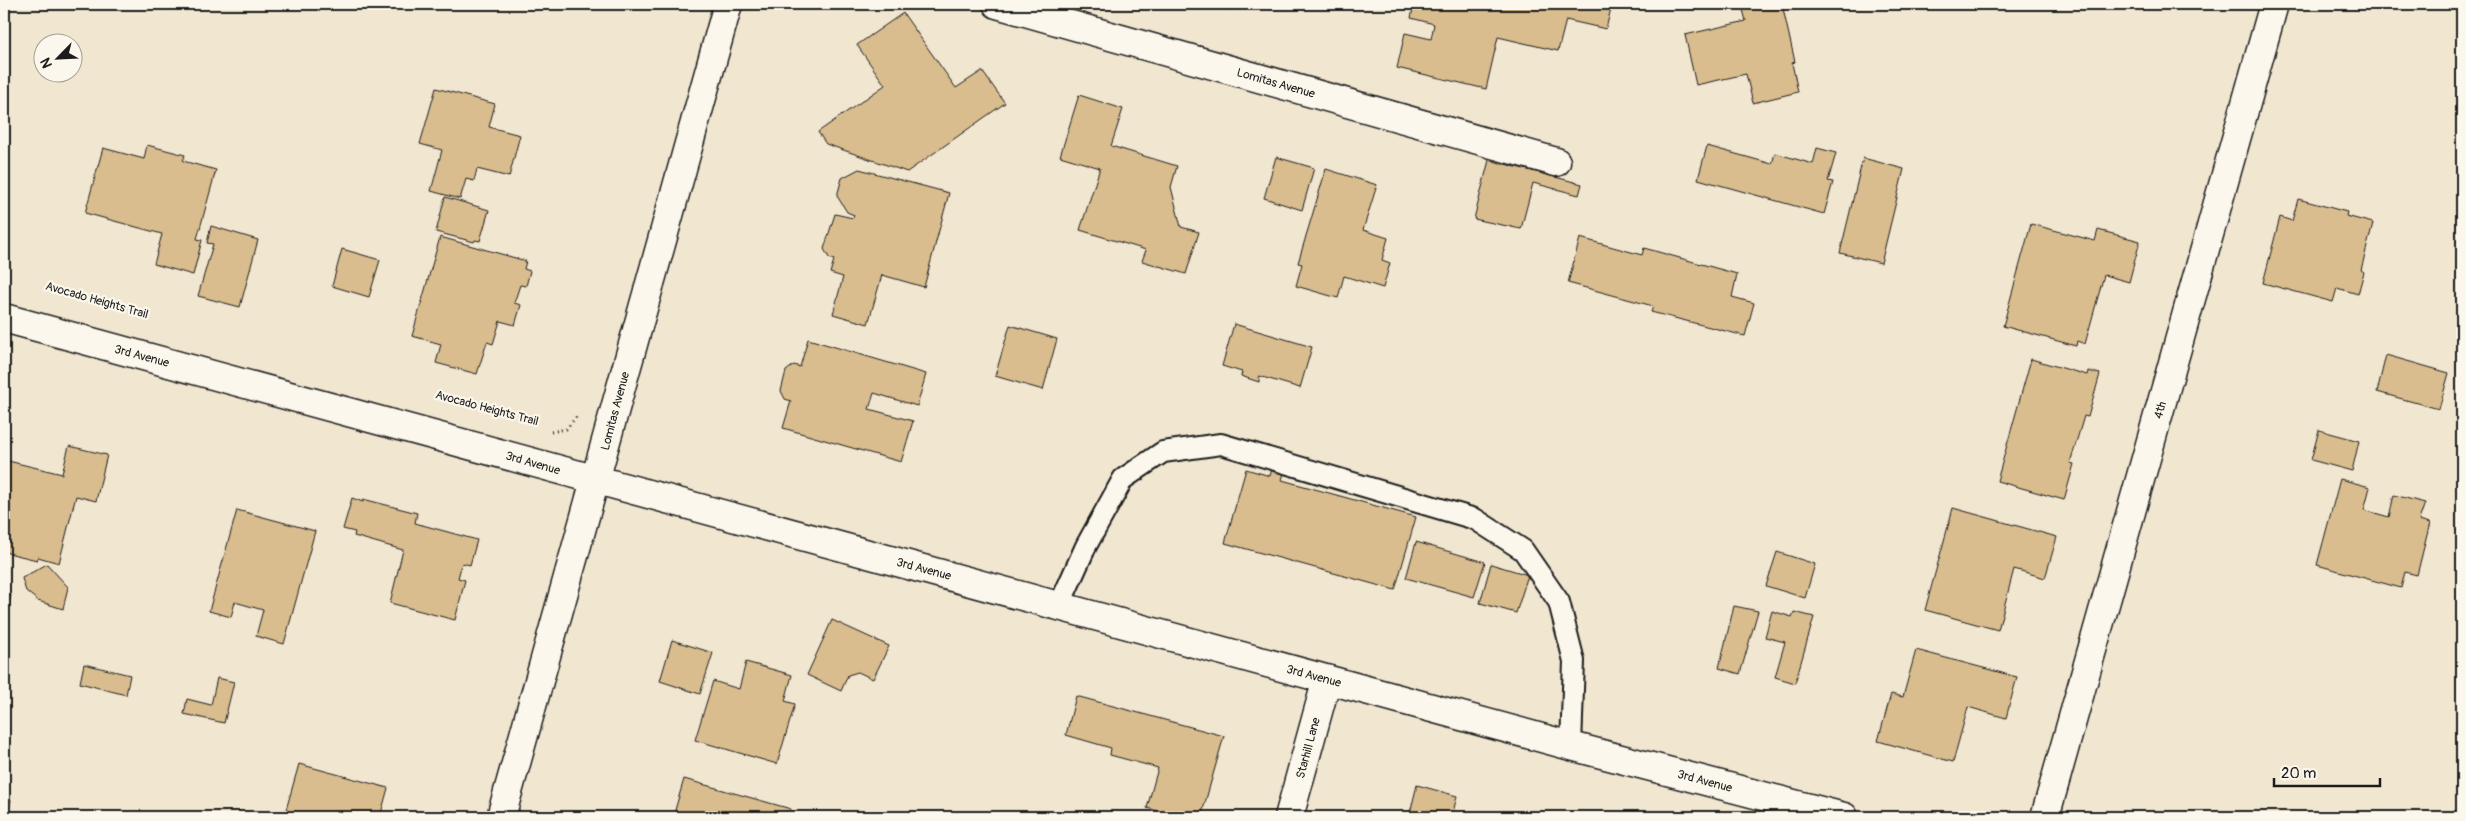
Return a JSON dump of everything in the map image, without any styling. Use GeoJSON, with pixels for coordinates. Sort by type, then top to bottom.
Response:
{"type":"FeatureCollection","features":[{"type":"Feature","properties":{"kind":"street","name":"Lomitas Avenue"},"geometry":{"type":"LineString","coordinates":[[501,817],[728,4]]}},
{"type":"Feature","properties":{"kind":"street","name":"Lomitas Avenue"},"geometry":{"type":"LineString","coordinates":[[996,4],[1556,162]]}},
{"type":"Feature","properties":{"kind":"street","name":"4th"},"geometry":{"type":"LineString","coordinates":[[2046,817],[2274,4]]}},
{"type":"Feature","properties":{"kind":"street","name":"3rd Avenue"},"geometry":{"type":"LineString","coordinates":[[4,318],[1571,746],[1844,817]]}},
{"type":"Feature","properties":{"kind":"street","name":"Starhill Lane"},"geometry":{"type":"LineString","coordinates":[[1290,817],[1327,679]]}},
{"type":"Feature","properties":{"kind":"lane"},"geometry":{"type":"LineString","coordinates":[[1059,606],[1086,546],[1123,479],[1163,452],[1221,444],[1475,518],[1523,550],[1559,602],[1574,661],[1571,746]]}},
{"type":"Feature","properties":{"kind":"path","name":"Avocado Heights Trail"},"geometry":{"type":"LineString","coordinates":[[543,432],[566,428],[578,416],[580,410]]}},
{"type":"Feature","properties":{"kind":"building"},"geometry":{"type":"Polygon","coordinates":[[[1205,4],[1233,4],[1232,10],[1205,4]]]}},
{"type":"Feature","properties":{"kind":"building"},"geometry":{"type":"Polygon","coordinates":[[[1414,4],[1612,4],[1606,29],[1566,20],[1558,51],[1498,37],[1486,89],[1397,68],[1405,33],[1431,39],[1434,24],[1411,18],[1414,4]]]}},
{"type":"Feature","properties":{"kind":"building"},"geometry":{"type":"Polygon","coordinates":[[[1782,4],[1795,62],[1792,63],[1798,92],[1753,103],[1746,74],[1696,85],[1685,35],[1746,21],[1742,6],[1782,4]]]}},
{"type":"Feature","properties":{"kind":"building"},"geometry":{"type":"Polygon","coordinates":[[[903,13],[956,88],[982,71],[1005,103],[907,172],[826,144],[818,132],[885,85],[857,45],[903,13]]]}},
{"type":"Feature","properties":{"kind":"building"},"geometry":{"type":"Polygon","coordinates":[[[436,88],[495,104],[489,127],[520,135],[509,177],[477,169],[474,181],[466,179],[460,199],[431,191],[442,150],[420,144],[436,88]]]}},
{"type":"Feature","properties":{"kind":"building"},"geometry":{"type":"Polygon","coordinates":[[[1079,95],[1123,109],[1111,146],[1177,166],[1171,187],[1181,227],[1199,232],[1186,274],[1142,261],[1146,250],[1080,230],[1100,168],[1060,156],[1079,95]]]}},
{"type":"Feature","properties":{"kind":"building"},"geometry":{"type":"Polygon","coordinates":[[[147,145],[185,155],[183,161],[216,170],[197,239],[202,240],[193,275],[154,264],[162,234],[85,213],[103,148],[144,159],[147,145]]]}},
{"type":"Feature","properties":{"kind":"building"},"geometry":{"type":"Polygon","coordinates":[[[1707,146],[1772,164],[1775,153],[1813,164],[1817,148],[1836,153],[1828,181],[1833,182],[1824,214],[1698,179],[1707,146]]]}},
{"type":"Feature","properties":{"kind":"building"},"geometry":{"type":"Polygon","coordinates":[[[1276,157],[1314,168],[1302,210],[1264,198],[1276,157]]]}},
{"type":"Feature","properties":{"kind":"building"},"geometry":{"type":"Polygon","coordinates":[[[1863,158],[1904,169],[1881,263],[1840,253],[1863,158]]]}},
{"type":"Feature","properties":{"kind":"building"},"geometry":{"type":"Polygon","coordinates":[[[1489,160],[1582,184],[1579,195],[1533,183],[1521,229],[1474,219],[1489,160]]]}},
{"type":"Feature","properties":{"kind":"building"},"geometry":{"type":"Polygon","coordinates":[[[859,169],[949,193],[924,287],[882,275],[868,324],[833,314],[843,277],[830,273],[834,260],[829,258],[824,249],[835,214],[853,218],[854,215],[847,212],[837,196],[842,178],[859,169]]]}},
{"type":"Feature","properties":{"kind":"building"},"geometry":{"type":"Polygon","coordinates":[[[1326,169],[1377,185],[1363,230],[1388,238],[1382,260],[1390,263],[1383,288],[1344,276],[1338,298],[1296,286],[1302,264],[1298,263],[1326,169]]]}},
{"type":"Feature","properties":{"kind":"building"},"geometry":{"type":"Polygon","coordinates":[[[445,197],[489,210],[480,241],[475,240],[474,242],[436,232],[445,197]]]}},
{"type":"Feature","properties":{"kind":"building"},"geometry":{"type":"Polygon","coordinates":[[[2298,199],[2347,212],[2346,216],[2373,223],[2361,270],[2364,272],[2358,294],[2337,288],[2333,302],[2263,283],[2280,217],[2292,221],[2298,199]]]}},
{"type":"Feature","properties":{"kind":"building"},"geometry":{"type":"Polygon","coordinates":[[[2031,224],[2095,241],[2098,230],[2140,241],[2129,282],[2104,275],[2085,344],[2077,341],[2076,346],[2003,326],[2031,224]]]}},
{"type":"Feature","properties":{"kind":"building"},"geometry":{"type":"Polygon","coordinates":[[[211,226],[258,240],[240,307],[198,296],[213,244],[207,243],[211,226]]]}},
{"type":"Feature","properties":{"kind":"building"},"geometry":{"type":"Polygon","coordinates":[[[440,237],[526,261],[524,269],[530,271],[526,286],[520,285],[514,303],[521,305],[515,325],[500,321],[493,344],[487,342],[477,374],[436,363],[441,344],[412,336],[440,237]]]}},
{"type":"Feature","properties":{"kind":"building"},"geometry":{"type":"Polygon","coordinates":[[[1580,238],[1642,255],[1644,248],[1737,274],[1732,297],[1754,303],[1745,336],[1651,312],[1653,306],[1568,283],[1580,238]]]}},
{"type":"Feature","properties":{"kind":"building"},"geometry":{"type":"Polygon","coordinates":[[[342,249],[380,260],[369,297],[332,286],[342,249]]]}},
{"type":"Feature","properties":{"kind":"building"},"geometry":{"type":"Polygon","coordinates":[[[1234,324],[1312,347],[1300,388],[1259,376],[1259,382],[1241,376],[1242,372],[1222,366],[1234,324]]]}},
{"type":"Feature","properties":{"kind":"building"},"geometry":{"type":"Polygon","coordinates":[[[1010,325],[1057,339],[1043,390],[995,376],[1010,325]]]}},
{"type":"Feature","properties":{"kind":"building"},"geometry":{"type":"Polygon","coordinates":[[[808,339],[926,374],[917,406],[874,393],[869,409],[913,421],[901,462],[783,428],[791,401],[785,399],[781,391],[786,371],[794,365],[800,367],[808,339]]]}},
{"type":"Feature","properties":{"kind":"building"},"geometry":{"type":"Polygon","coordinates":[[[2386,355],[2449,373],[2439,409],[2377,392],[2386,355]]]}},
{"type":"Feature","properties":{"kind":"building"},"geometry":{"type":"Polygon","coordinates":[[[2031,359],[2087,375],[2088,371],[2100,374],[2088,417],[2084,416],[2070,463],[2074,464],[2064,500],[1997,481],[2031,359]]]}},
{"type":"Feature","properties":{"kind":"building"},"geometry":{"type":"Polygon","coordinates":[[[2319,430],[2359,441],[2352,471],[2311,460],[2319,430]]]}},
{"type":"Feature","properties":{"kind":"building"},"geometry":{"type":"Polygon","coordinates":[[[69,446],[107,455],[96,501],[76,496],[59,563],[38,557],[37,560],[4,552],[4,460],[62,474],[69,446]]]}},
{"type":"Feature","properties":{"kind":"building"},"geometry":{"type":"Polygon","coordinates":[[[1246,469],[1270,476],[1272,469],[1284,473],[1282,480],[1416,517],[1395,590],[1225,543],[1246,469]]]}},
{"type":"Feature","properties":{"kind":"building"},"geometry":{"type":"Polygon","coordinates":[[[2340,479],[2370,487],[2364,510],[2389,517],[2394,495],[2425,503],[2419,520],[2430,523],[2417,575],[2405,572],[2401,588],[2317,565],[2340,479]]]}},
{"type":"Feature","properties":{"kind":"building"},"geometry":{"type":"Polygon","coordinates":[[[352,498],[417,513],[415,523],[477,540],[470,565],[462,563],[458,578],[465,580],[455,620],[390,603],[403,550],[354,536],[355,532],[343,529],[352,498]]]}},
{"type":"Feature","properties":{"kind":"building"},"geometry":{"type":"Polygon","coordinates":[[[1953,508],[2057,537],[2045,578],[2014,569],[1998,630],[1925,610],[1953,508]]]}},
{"type":"Feature","properties":{"kind":"building"},"geometry":{"type":"Polygon","coordinates":[[[237,510],[315,531],[284,644],[256,636],[263,610],[235,602],[231,617],[209,611],[237,510]]]}},
{"type":"Feature","properties":{"kind":"building"},"geometry":{"type":"Polygon","coordinates":[[[1416,542],[1485,562],[1474,597],[1406,578],[1416,542]]]}},
{"type":"Feature","properties":{"kind":"building"},"geometry":{"type":"Polygon","coordinates":[[[1777,552],[1815,564],[1805,598],[1766,586],[1777,552]]]}},
{"type":"Feature","properties":{"kind":"building"},"geometry":{"type":"Polygon","coordinates":[[[47,564],[68,587],[63,609],[38,601],[26,591],[22,578],[47,564]]]}},
{"type":"Feature","properties":{"kind":"building"},"geometry":{"type":"Polygon","coordinates":[[[1491,564],[1528,575],[1516,613],[1480,603],[1491,564]]]}},
{"type":"Feature","properties":{"kind":"building"},"geometry":{"type":"Polygon","coordinates":[[[4,594],[11,595],[4,624],[4,594]]]}},
{"type":"Feature","properties":{"kind":"building"},"geometry":{"type":"Polygon","coordinates":[[[1734,606],[1758,611],[1740,674],[1719,668],[1734,606]]]}},
{"type":"Feature","properties":{"kind":"building"},"geometry":{"type":"Polygon","coordinates":[[[1772,611],[1792,617],[1794,612],[1814,617],[1795,683],[1775,677],[1785,642],[1765,637],[1772,611]]]}},
{"type":"Feature","properties":{"kind":"building"},"geometry":{"type":"Polygon","coordinates":[[[832,620],[889,646],[873,679],[858,672],[848,675],[841,691],[807,675],[832,620]]]}},
{"type":"Feature","properties":{"kind":"building"},"geometry":{"type":"Polygon","coordinates":[[[672,640],[713,653],[700,694],[660,681],[672,640]]]}},
{"type":"Feature","properties":{"kind":"building"},"geometry":{"type":"Polygon","coordinates":[[[1916,650],[2017,677],[2006,718],[1968,707],[1953,762],[1878,741],[1891,694],[1903,697],[1916,650]]]}},
{"type":"Feature","properties":{"kind":"building"},"geometry":{"type":"Polygon","coordinates":[[[746,662],[792,675],[785,701],[795,704],[777,764],[695,740],[713,681],[739,689],[746,662]]]}},
{"type":"Feature","properties":{"kind":"building"},"geometry":{"type":"Polygon","coordinates":[[[84,664],[130,675],[126,695],[80,683],[84,664]]]}},
{"type":"Feature","properties":{"kind":"building"},"geometry":{"type":"Polygon","coordinates":[[[217,678],[234,682],[224,723],[184,714],[187,699],[211,705],[217,678]]]}},
{"type":"Feature","properties":{"kind":"building"},"geometry":{"type":"Polygon","coordinates":[[[1076,696],[1224,736],[1201,817],[1180,817],[1147,808],[1158,768],[1110,755],[1111,748],[1066,735],[1076,696]]]}},
{"type":"Feature","properties":{"kind":"building"},"geometry":{"type":"Polygon","coordinates":[[[299,764],[388,788],[380,817],[284,817],[299,764]]]}},
{"type":"Feature","properties":{"kind":"building"},"geometry":{"type":"Polygon","coordinates":[[[684,779],[791,809],[789,817],[673,817],[684,779]]]}},
{"type":"Feature","properties":{"kind":"building"},"geometry":{"type":"Polygon","coordinates":[[[1417,785],[1457,796],[1452,817],[1409,817],[1417,785]]]}},
{"type":"Feature","properties":{"kind":"building"},"geometry":{"type":"Polygon","coordinates":[[[4,798],[11,800],[7,817],[4,817],[4,798]]]}}]}
